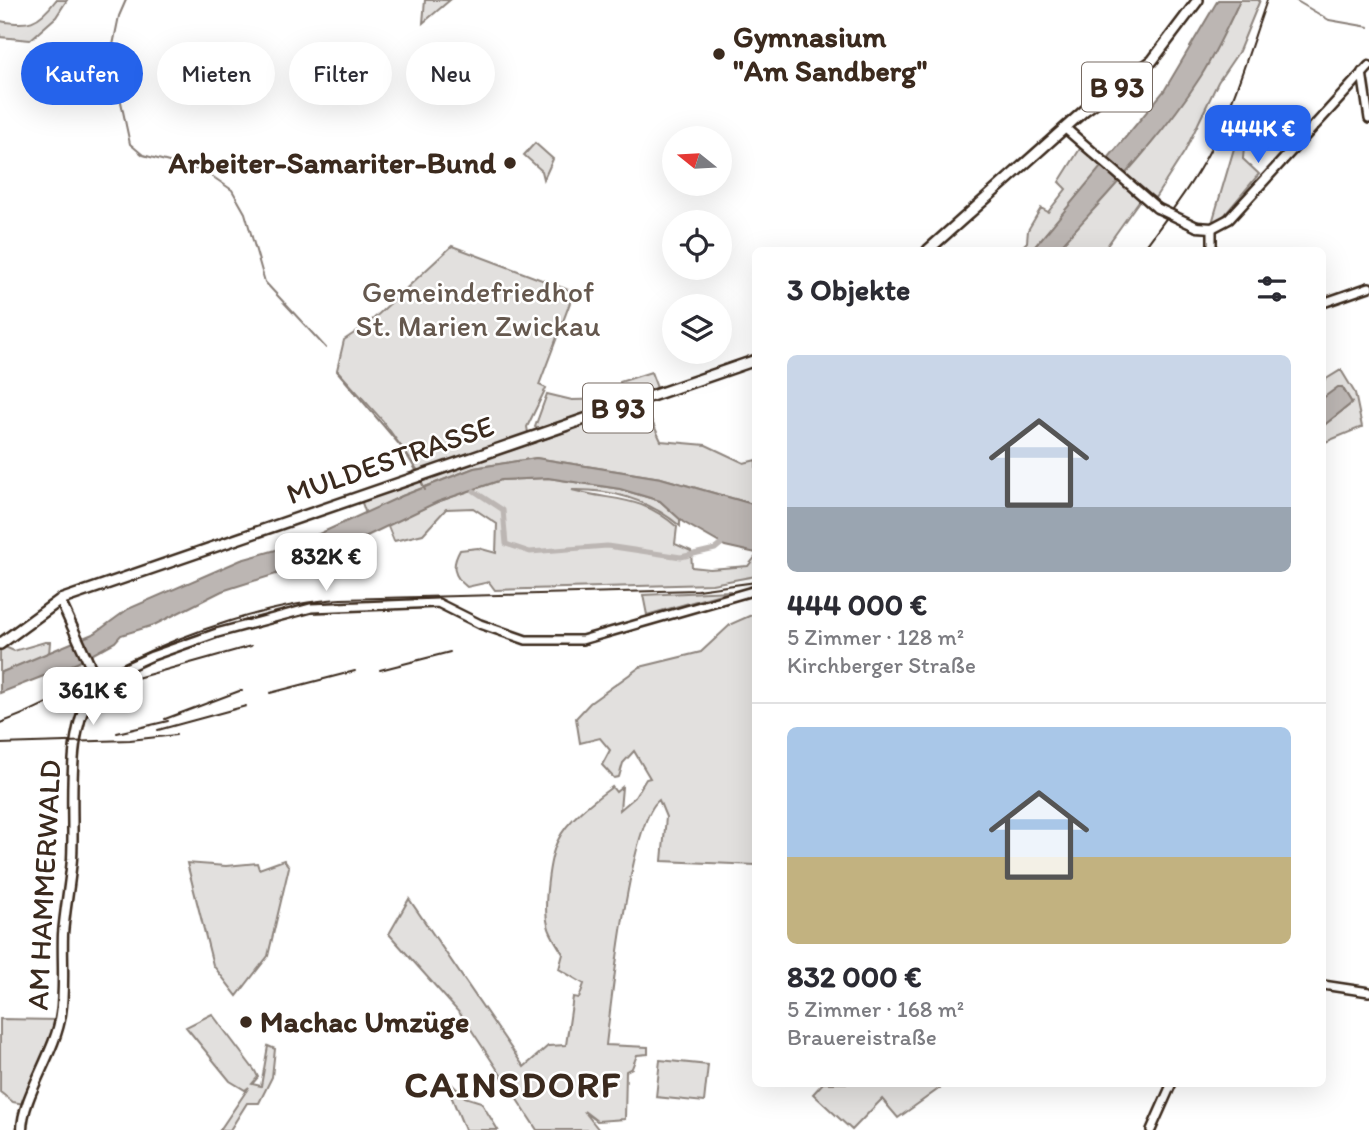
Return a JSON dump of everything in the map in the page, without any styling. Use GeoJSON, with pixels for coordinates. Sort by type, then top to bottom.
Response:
{"type":"FeatureCollection","features":[{"type":"Feature","properties":{"kind":"main road","name":"B 93"},"geometry":{"type":"LineString","coordinates":[[931,247],[1065,128],[1160,54],[1198,0]]}},
{"type":"Feature","properties":{"kind":"main road"},"geometry":{"type":"LineString","coordinates":[[1065,128],[1157,208],[1197,227],[1212,228],[1223,224],[1239,208],[1366,69]]}},
{"type":"Feature","properties":{"kind":"main road","name":"MULDESTRASSE"},"geometry":{"type":"LineString","coordinates":[[0,644],[60,600],[752,361]]}},
{"type":"Feature","properties":{"kind":"main road"},"geometry":{"type":"LineString","coordinates":[[60,600],[96,681]]}},
{"type":"Feature","properties":{"kind":"main road","name":"AM HAMMERWALD"},"geometry":{"type":"LineString","coordinates":[[22,1130],[26,1110],[56,1040],[62,1012],[64,932],[72,859],[72,766],[78,727],[96,681]]}},
{"type":"Feature","properties":{"kind":"street"},"geometry":{"type":"LineString","coordinates":[[1366,69],[1369,119]]}},
{"type":"Feature","properties":{"kind":"street"},"geometry":{"type":"LineString","coordinates":[[1212,228],[1212,247]]}},
{"type":"Feature","properties":{"kind":"street"},"geometry":{"type":"LineString","coordinates":[[1326,302],[1369,287]]}},
{"type":"Feature","properties":{"kind":"street"},"geometry":{"type":"LineString","coordinates":[[96,681],[152,656],[217,633],[311,608],[438,603],[480,624],[526,640],[567,641],[582,640],[752,591]]}},
{"type":"Feature","properties":{"kind":"street"},"geometry":{"type":"LineString","coordinates":[[1326,985],[1369,992]]}},
{"type":"Feature","properties":{"kind":"street"},"geometry":{"type":"LineString","coordinates":[[1152,1130],[1170,1087]]}},
{"type":"Feature","properties":{"kind":"green space"},"geometry":{"type":"Polygon","coordinates":[[[56,0],[67,0],[56,17],[30,40],[0,37],[0,21],[25,23],[38,19],[56,0]]]}},
{"type":"Feature","properties":{"kind":"green space"},"geometry":{"type":"Polygon","coordinates":[[[425,0],[450,0],[423,23],[425,0]]]}},
{"type":"Feature","properties":{"kind":"green space"},"geometry":{"type":"Polygon","coordinates":[[[1240,0],[1260,0],[1239,51],[1218,82],[1185,151],[1155,198],[1150,195],[1139,201],[1106,247],[1060,247],[1158,132],[1221,37],[1240,0]]]}},
{"type":"Feature","properties":{"kind":"green space"},"geometry":{"type":"Polygon","coordinates":[[[1243,118],[1247,120],[1244,130],[1255,141],[1244,146],[1243,159],[1259,174],[1223,217],[1212,223],[1243,118]]]}},
{"type":"Feature","properties":{"kind":"green space"},"geometry":{"type":"Polygon","coordinates":[[[535,143],[553,159],[544,179],[542,171],[524,155],[535,143]]]}},
{"type":"Feature","properties":{"kind":"green space"},"geometry":{"type":"Polygon","coordinates":[[[1083,144],[1105,164],[1035,247],[1022,247],[1027,242],[1028,230],[1041,208],[1048,212],[1066,189],[1059,182],[1083,144]]]}},
{"type":"Feature","properties":{"kind":"green space","name":"Gemeindefriedhof St. Marien Zwickau"},"geometry":{"type":"Polygon","coordinates":[[[452,246],[574,292],[539,385],[546,388],[527,427],[529,438],[421,475],[383,421],[337,370],[344,340],[369,323],[452,246]]]}},
{"type":"Feature","properties":{"kind":"green space"},"geometry":{"type":"Polygon","coordinates":[[[1341,370],[1355,393],[1362,427],[1326,442],[1326,424],[1352,403],[1342,387],[1326,396],[1326,379],[1341,370]]]}},
{"type":"Feature","properties":{"kind":"green space"},"geometry":{"type":"Polygon","coordinates":[[[651,372],[657,388],[539,429],[535,427],[547,394],[572,400],[622,399],[620,382],[651,372]]]}},
{"type":"Feature","properties":{"kind":"green space"},"geometry":{"type":"Polygon","coordinates":[[[643,402],[661,441],[706,445],[744,463],[752,461],[752,504],[661,478],[536,458],[474,468],[402,496],[366,514],[361,500],[572,430],[578,424],[643,402]]]}},
{"type":"Feature","properties":{"kind":"green space"},"geometry":{"type":"Polygon","coordinates":[[[548,478],[620,489],[660,501],[680,519],[680,526],[656,509],[629,498],[616,494],[572,490],[638,504],[663,516],[677,527],[675,544],[691,551],[692,567],[710,569],[748,566],[752,561],[752,577],[712,584],[495,590],[489,582],[467,587],[455,570],[460,550],[478,548],[496,553],[497,524],[473,508],[446,509],[423,534],[394,541],[387,524],[437,502],[501,480],[548,478]]]}},
{"type":"Feature","properties":{"kind":"green space"},"geometry":{"type":"Polygon","coordinates":[[[731,591],[647,615],[643,595],[731,591]]]}},
{"type":"Feature","properties":{"kind":"green space"},"geometry":{"type":"Polygon","coordinates":[[[752,615],[752,865],[662,861],[666,817],[659,800],[649,815],[639,841],[631,876],[617,955],[606,1045],[648,1047],[648,1054],[637,1055],[632,1068],[626,1071],[625,1119],[597,1121],[584,1111],[599,1130],[537,1130],[463,1017],[389,934],[409,899],[524,1067],[548,1046],[566,1045],[573,997],[579,998],[584,984],[559,969],[563,954],[548,925],[547,895],[555,848],[562,832],[574,818],[612,787],[616,792],[622,787],[620,810],[635,797],[646,779],[650,778],[634,751],[623,763],[619,777],[614,778],[602,765],[610,750],[600,738],[580,743],[576,718],[590,703],[640,667],[701,652],[731,624],[752,615]]]}},
{"type":"Feature","properties":{"kind":"green space"},"geometry":{"type":"Polygon","coordinates":[[[50,642],[49,654],[0,673],[0,651],[5,647],[14,651],[50,642]]]}},
{"type":"Feature","properties":{"kind":"green space"},"geometry":{"type":"Polygon","coordinates":[[[284,860],[289,867],[268,956],[237,996],[213,965],[187,863],[226,866],[257,863],[259,869],[284,860]]]}},
{"type":"Feature","properties":{"kind":"green space"},"geometry":{"type":"Polygon","coordinates":[[[212,1014],[255,1071],[258,1077],[252,1084],[261,1086],[268,1046],[275,1049],[272,1077],[259,1103],[247,1103],[230,1130],[220,1130],[249,1087],[245,1090],[230,1081],[186,1027],[212,1014]]]}},
{"type":"Feature","properties":{"kind":"green space"},"geometry":{"type":"Polygon","coordinates":[[[0,1019],[57,1020],[24,1104],[13,1102],[0,1092],[0,1019]]]}},
{"type":"Feature","properties":{"kind":"green space"},"geometry":{"type":"Polygon","coordinates":[[[660,1060],[708,1065],[704,1102],[656,1097],[660,1060]]]}},
{"type":"Feature","properties":{"kind":"green space"},"geometry":{"type":"Polygon","coordinates":[[[443,1076],[465,1097],[481,1102],[498,1130],[465,1130],[443,1076]]]}},
{"type":"Feature","properties":{"kind":"green space"},"geometry":{"type":"Polygon","coordinates":[[[819,1087],[941,1087],[898,1118],[882,1099],[852,1130],[813,1094],[819,1087]]]}},
{"type":"Feature","properties":{"kind":"shaded area"},"geometry":{"type":"Polygon","coordinates":[[[1218,0],[1240,0],[1222,39],[1185,100],[1132,166],[1060,247],[1034,247],[1164,91],[1218,0]]]}},
{"type":"Feature","properties":{"kind":"shaded area"},"geometry":{"type":"Polygon","coordinates":[[[1342,387],[1352,403],[1326,424],[1326,396],[1342,387]]]}},
{"type":"Feature","properties":{"kind":"shaded area"},"geometry":{"type":"Polygon","coordinates":[[[536,458],[661,478],[752,504],[752,552],[725,546],[683,522],[660,501],[620,489],[548,478],[501,480],[437,502],[311,563],[222,591],[154,625],[121,635],[115,642],[77,663],[0,693],[0,673],[95,633],[128,609],[241,560],[297,544],[402,496],[474,468],[536,458]]]}},
{"type":"Feature","properties":{"kind":"waterway"},"geometry":{"type":"LineString","coordinates":[[126,0],[119,16],[111,55],[130,144],[143,155],[206,172],[232,190],[245,213],[265,282],[326,348]]}},
{"type":"Feature","properties":{"kind":"waterway"},"geometry":{"type":"LineString","coordinates":[[1295,0],[1329,20],[1369,27]]}},
{"type":"Feature","properties":{"kind":"waterway"},"geometry":{"type":"LineString","coordinates":[[337,371],[404,450],[417,472]]}},
{"type":"Feature","properties":{"kind":"waterway"},"geometry":{"type":"LineString","coordinates":[[420,479],[425,490]]}},
{"type":"Feature","properties":{"kind":"waterway"},"geometry":{"type":"LineString","coordinates":[[474,491],[503,510],[506,544],[530,552],[607,546],[681,557],[715,549],[721,544]]}},
{"type":"Feature","properties":{"kind":"railway"},"geometry":{"type":"LineString","coordinates":[[1145,247],[1186,190],[1218,134],[1267,0]]}},
{"type":"Feature","properties":{"kind":"railway"},"geometry":{"type":"LineString","coordinates":[[0,723],[176,640],[287,606],[341,599],[697,590],[752,583]]}},
{"type":"Feature","properties":{"kind":"railway"},"geometry":{"type":"LineString","coordinates":[[83,693],[251,646]]}},
{"type":"Feature","properties":{"kind":"railway"},"geometry":{"type":"LineString","coordinates":[[380,670],[450,652]]}},
{"type":"Feature","properties":{"kind":"railway"},"geometry":{"type":"LineString","coordinates":[[270,693],[355,671]]}},
{"type":"Feature","properties":{"kind":"railway"},"geometry":{"type":"LineString","coordinates":[[165,719],[242,690]]}},
{"type":"Feature","properties":{"kind":"railway"},"geometry":{"type":"LineString","coordinates":[[158,730],[246,706]]}},
{"type":"Feature","properties":{"kind":"railway"},"geometry":{"type":"LineString","coordinates":[[117,733],[168,721]]}},
{"type":"Feature","properties":{"kind":"railway"},"geometry":{"type":"LineString","coordinates":[[0,744],[130,740],[176,735]]}},
{"type":"Feature","properties":{"kind":"place","name":"Gymnasium \"Am Sandberg\""},"geometry":{"type":"Point","coordinates":[719,54]}},
{"type":"Feature","properties":{"kind":"place","name":"Arbeiter-Samariter-Bund"},"geometry":{"type":"Point","coordinates":[510,163]}},
{"type":"Feature","properties":{"kind":"place","name":"Machac Umzüge"},"geometry":{"type":"Point","coordinates":[246,1022]}},
{"type":"Feature","properties":{"kind":"district","name":"CAINSDORF"},"geometry":{"type":"Point","coordinates":[513,1084]}}]}
